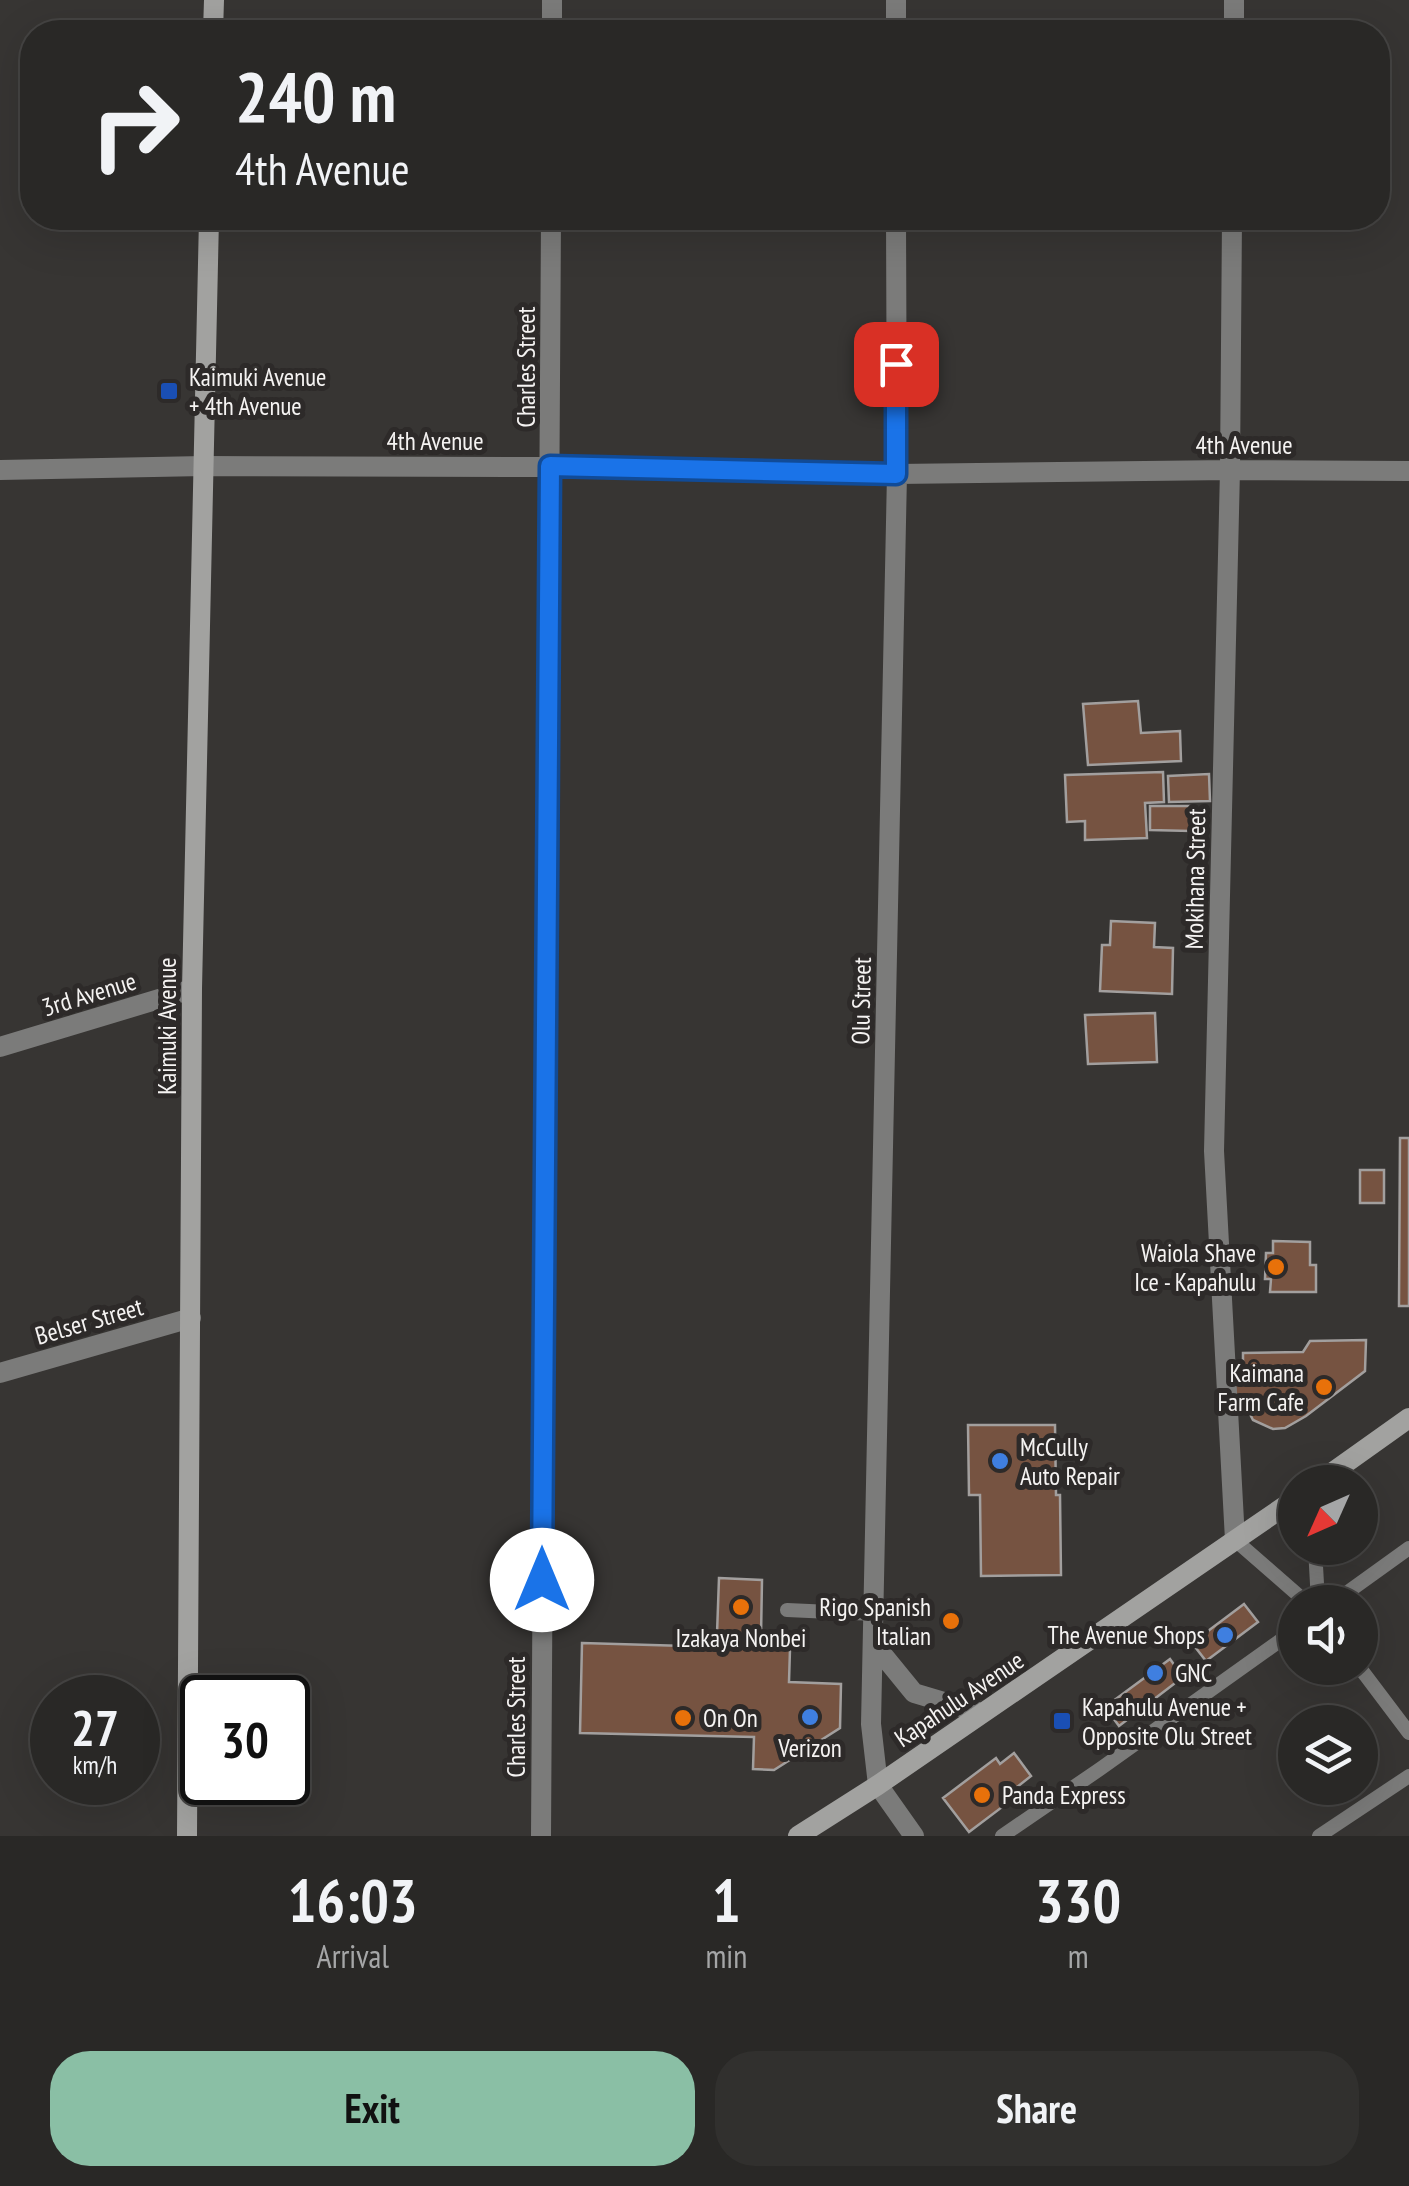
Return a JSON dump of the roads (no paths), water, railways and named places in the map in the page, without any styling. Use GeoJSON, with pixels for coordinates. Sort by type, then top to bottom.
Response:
{"type":"FeatureCollection","features":[{"type":"Feature","properties":{"kind":"street","name":"Kaimuki Avenue"},"geometry":{"type":"LineString","coordinates":[[187,1836],[192,989],[210,230]]}},
{"type":"Feature","properties":{"kind":"street","name":"Charles Street"},"geometry":{"type":"LineString","coordinates":[[540,1836],[551,230]]}},
{"type":"Feature","properties":{"kind":"street","name":"Olu Street"},"geometry":{"type":"LineString","coordinates":[[878,1784],[872,1724],[896,474],[896,230]]}},
{"type":"Feature","properties":{"kind":"street","name":"Mokihana Street"},"geometry":{"type":"LineString","coordinates":[[1232,230],[1214,1151],[1235,1540]]}},
{"type":"Feature","properties":{"kind":"street","name":"4th Avenue"},"geometry":{"type":"LineString","coordinates":[[0,470],[550,466],[896,474],[1409,471]]}},
{"type":"Feature","properties":{"kind":"street","name":"3rd Avenue"},"geometry":{"type":"LineString","coordinates":[[0,1047],[192,989]]}},
{"type":"Feature","properties":{"kind":"street","name":"Belser Street"},"geometry":{"type":"LineString","coordinates":[[0,1373],[191,1318]]}},
{"type":"Feature","properties":{"kind":"street"},"geometry":{"type":"LineString","coordinates":[[1344,1465],[1409,1420]]}},
{"type":"Feature","properties":{"kind":"street","name":"Kapahulu Avenue"},"geometry":{"type":"LineString","coordinates":[[798,1836],[824,1827],[878,1784],[1278,1511]]}},
{"type":"Feature","properties":{"kind":"street"},"geometry":{"type":"LineString","coordinates":[[874,1644],[914,1693],[981,1713]]}},
{"type":"Feature","properties":{"kind":"street"},"geometry":{"type":"LineString","coordinates":[[878,1784],[914,1836]]}},
{"type":"Feature","properties":{"kind":"lane"},"geometry":{"type":"LineString","coordinates":[[1235,1540],[1287,1585]]}},
{"type":"Feature","properties":{"kind":"lane"},"geometry":{"type":"LineString","coordinates":[[1358,1585],[1409,1548]]}},
{"type":"Feature","properties":{"kind":"lane"},"geometry":{"type":"LineString","coordinates":[[787,1610],[874,1614]]}},
{"type":"Feature","properties":{"kind":"lane"},"geometry":{"type":"LineString","coordinates":[[1002,1836],[1278,1642]]}},
{"type":"Feature","properties":{"kind":"lane"},"geometry":{"type":"LineString","coordinates":[[1373,1685],[1409,1733]]}},
{"type":"Feature","properties":{"kind":"lane"},"geometry":{"type":"LineString","coordinates":[[1319,1836],[1409,1776]]}},
{"type":"Feature","properties":{"kind":"place","name":"Kaimuki Avenue + 4th Avenue"},"geometry":{"type":"Point","coordinates":[169,391]}},
{"type":"Feature","properties":{"kind":"place","name":"Waiola Shave Ice - Kapahulu"},"geometry":{"type":"Point","coordinates":[1276,1267]}},
{"type":"Feature","properties":{"kind":"place","name":"Kaimana Farm Cafe"},"geometry":{"type":"Point","coordinates":[1324,1387]}},
{"type":"Feature","properties":{"kind":"place","name":"McCully Auto Repair"},"geometry":{"type":"Point","coordinates":[1000,1461]}},
{"type":"Feature","properties":{"kind":"place","name":"Izakaya Nonbei"},"geometry":{"type":"Point","coordinates":[741,1607]}},
{"type":"Feature","properties":{"kind":"place","name":"Rigo Spanish Italian"},"geometry":{"type":"Point","coordinates":[951,1621]}},
{"type":"Feature","properties":{"kind":"place","name":"The Avenue Shops"},"geometry":{"type":"Point","coordinates":[1225,1635]}},
{"type":"Feature","properties":{"kind":"place","name":"GNC"},"geometry":{"type":"Point","coordinates":[1155,1673]}},
{"type":"Feature","properties":{"kind":"place","name":"Verizon"},"geometry":{"type":"Point","coordinates":[810,1717]}},
{"type":"Feature","properties":{"kind":"place","name":"On On"},"geometry":{"type":"Point","coordinates":[683,1718]}},
{"type":"Feature","properties":{"kind":"place","name":"Kapahulu Avenue + Opposite Olu Street"},"geometry":{"type":"Point","coordinates":[1062,1721]}},
{"type":"Feature","properties":{"kind":"place","name":"Panda Express"},"geometry":{"type":"Point","coordinates":[982,1795]}}]}
